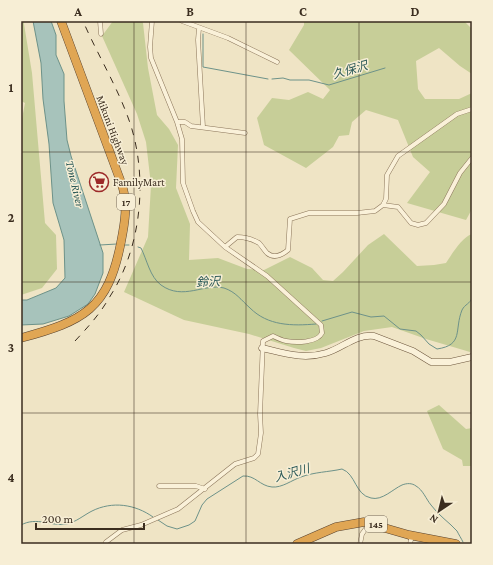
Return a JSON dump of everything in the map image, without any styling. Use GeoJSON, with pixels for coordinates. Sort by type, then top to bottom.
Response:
{"type":"FeatureCollection","features":[{"type":"Feature","properties":{"kind":"highway","name":"Mikuni Highway"},"geometry":{"type":"LineString","coordinates":[[21,338],[69,323],[93,306],[102,295],[112,277],[118,258],[126,217],[125,197],[122,185],[61,21]]}},
{"type":"Feature","properties":{"kind":"highway","name":"145"},"geometry":{"type":"LineString","coordinates":[[297,544],[336,527],[357,522],[371,523],[438,543],[456,544]]}},
{"type":"Feature","properties":{"kind":"street"},"geometry":{"type":"LineString","coordinates":[[100,21],[101,34]]}},
{"type":"Feature","properties":{"kind":"street"},"geometry":{"type":"LineString","coordinates":[[105,544],[122,530],[154,520],[178,509],[235,464],[254,458],[258,454],[261,433],[260,414],[263,341],[273,336],[286,341],[298,342],[318,338],[322,333],[321,324],[267,276],[225,247],[198,222],[183,183],[182,140],[177,122],[151,58],[150,48],[152,21]]}},
{"type":"Feature","properties":{"kind":"street"},"geometry":{"type":"LineString","coordinates":[[182,21],[228,38],[277,62]]}},
{"type":"Feature","properties":{"kind":"street"},"geometry":{"type":"LineString","coordinates":[[200,28],[198,40],[203,127]]}},
{"type":"Feature","properties":{"kind":"street"},"geometry":{"type":"LineString","coordinates":[[225,247],[236,237],[249,238],[260,244],[268,254],[277,256],[282,255],[288,250],[290,219],[309,213],[357,213],[375,211],[383,205],[386,199],[387,175],[398,156],[457,114],[472,109]]}},
{"type":"Feature","properties":{"kind":"street"},"geometry":{"type":"LineString","coordinates":[[177,122],[185,122],[191,126],[245,133]]}},
{"type":"Feature","properties":{"kind":"street"},"geometry":{"type":"LineString","coordinates":[[383,205],[398,208],[411,223],[418,225],[426,223],[444,204],[460,173],[472,158]]}},
{"type":"Feature","properties":{"kind":"street"},"geometry":{"type":"LineString","coordinates":[[262,348],[298,356],[325,354],[336,350],[355,338],[368,335],[413,351],[431,362],[450,362],[472,357]]}},
{"type":"Feature","properties":{"kind":"street"},"geometry":{"type":"LineString","coordinates":[[159,486],[196,486],[205,489]]}},
{"type":"Feature","properties":{"kind":"street"},"geometry":{"type":"LineString","coordinates":[[360,544],[362,534],[371,523]]}},
{"type":"Feature","properties":{"kind":"street"},"geometry":{"type":"LineString","coordinates":[[410,544],[412,535]]}},
{"type":"Feature","properties":{"kind":"green space"},"geometry":{"type":"Polygon","coordinates":[[[21,21],[24,21],[32,73],[45,223],[56,235],[57,269],[42,288],[21,295],[21,124],[25,103],[21,101],[21,21]]]}},
{"type":"Feature","properties":{"kind":"green space"},"geometry":{"type":"Polygon","coordinates":[[[113,21],[142,21],[143,23],[148,68],[157,115],[169,129],[178,145],[176,188],[190,224],[189,260],[218,258],[247,269],[264,270],[290,257],[312,268],[323,280],[333,281],[368,245],[384,234],[417,266],[446,263],[461,242],[472,234],[472,339],[470,352],[392,327],[364,331],[321,348],[306,351],[249,334],[184,320],[124,292],[148,237],[151,185],[146,142],[137,114],[102,36],[113,21]]]}},
{"type":"Feature","properties":{"kind":"green space"},"geometry":{"type":"Polygon","coordinates":[[[304,21],[464,21],[472,29],[472,74],[439,48],[416,61],[418,89],[425,99],[459,99],[472,93],[472,209],[466,220],[407,203],[430,172],[413,157],[398,120],[366,110],[352,122],[349,135],[339,136],[333,147],[306,168],[264,145],[257,118],[272,98],[289,100],[308,92],[323,99],[330,90],[289,50],[304,25],[304,21]]]}},
{"type":"Feature","properties":{"kind":"green space"},"geometry":{"type":"Polygon","coordinates":[[[439,405],[466,429],[472,428],[472,466],[463,466],[462,460],[443,449],[427,411],[439,405]]]}},
{"type":"Feature","properties":{"kind":"water","name":"Tone River"},"geometry":{"type":"Polygon","coordinates":[[[33,21],[51,21],[56,35],[56,55],[64,74],[64,101],[67,140],[103,253],[103,273],[95,294],[88,304],[69,316],[43,324],[21,325],[21,300],[27,300],[56,288],[65,278],[64,240],[53,203],[41,63],[33,21]]]}},
{"type":"Feature","properties":{"kind":"waterway","name":"久保沢"},"geometry":{"type":"LineString","coordinates":[[203,34],[203,67],[268,79]]}},
{"type":"Feature","properties":{"kind":"waterway","name":"久保沢"},"geometry":{"type":"LineString","coordinates":[[272,79],[283,78],[290,80],[309,80],[329,85],[385,68]]}},
{"type":"Feature","properties":{"kind":"waterway","name":"鈴沢"},"geometry":{"type":"LineString","coordinates":[[100,245],[117,244]]}},
{"type":"Feature","properties":{"kind":"waterway","name":"鈴沢"},"geometry":{"type":"LineString","coordinates":[[124,245],[129,245]]}},
{"type":"Feature","properties":{"kind":"waterway","name":"鈴沢"},"geometry":{"type":"LineString","coordinates":[[138,247],[141,248],[154,278],[157,282],[169,290],[185,292],[216,287],[224,288],[235,294],[257,314],[272,322],[289,325],[316,324]]}},
{"type":"Feature","properties":{"kind":"waterway","name":"鈴沢"},"geometry":{"type":"LineString","coordinates":[[322,321],[352,312],[371,317],[384,316],[400,329],[416,331],[429,344],[437,349],[445,347],[455,340],[462,310],[472,298]]}},
{"type":"Feature","properties":{"kind":"waterway","name":"入沢川"},"geometry":{"type":"LineString","coordinates":[[158,520],[167,526],[177,529],[189,525],[195,521],[202,505],[207,499],[243,476],[251,477],[264,485],[276,487],[306,475],[342,469],[350,475],[358,489],[366,496],[371,498],[379,498],[404,484],[414,485],[421,490],[429,503],[457,531],[463,542]]}},
{"type":"Feature","properties":{"kind":"waterway","name":"入沢川"},"geometry":{"type":"LineString","coordinates":[[21,525],[33,521],[61,525],[67,524],[74,522],[92,511],[115,505],[123,505],[139,509],[153,517]]}},
{"type":"Feature","properties":{"kind":"railway"},"geometry":{"type":"LineString","coordinates":[[75,341],[102,310],[120,279],[135,237],[140,192],[139,169],[131,126],[121,99],[83,21]]}},
{"type":"Feature","properties":{"kind":"place","name":"FamilyMart"},"geometry":{"type":"Point","coordinates":[99,182]}}]}
